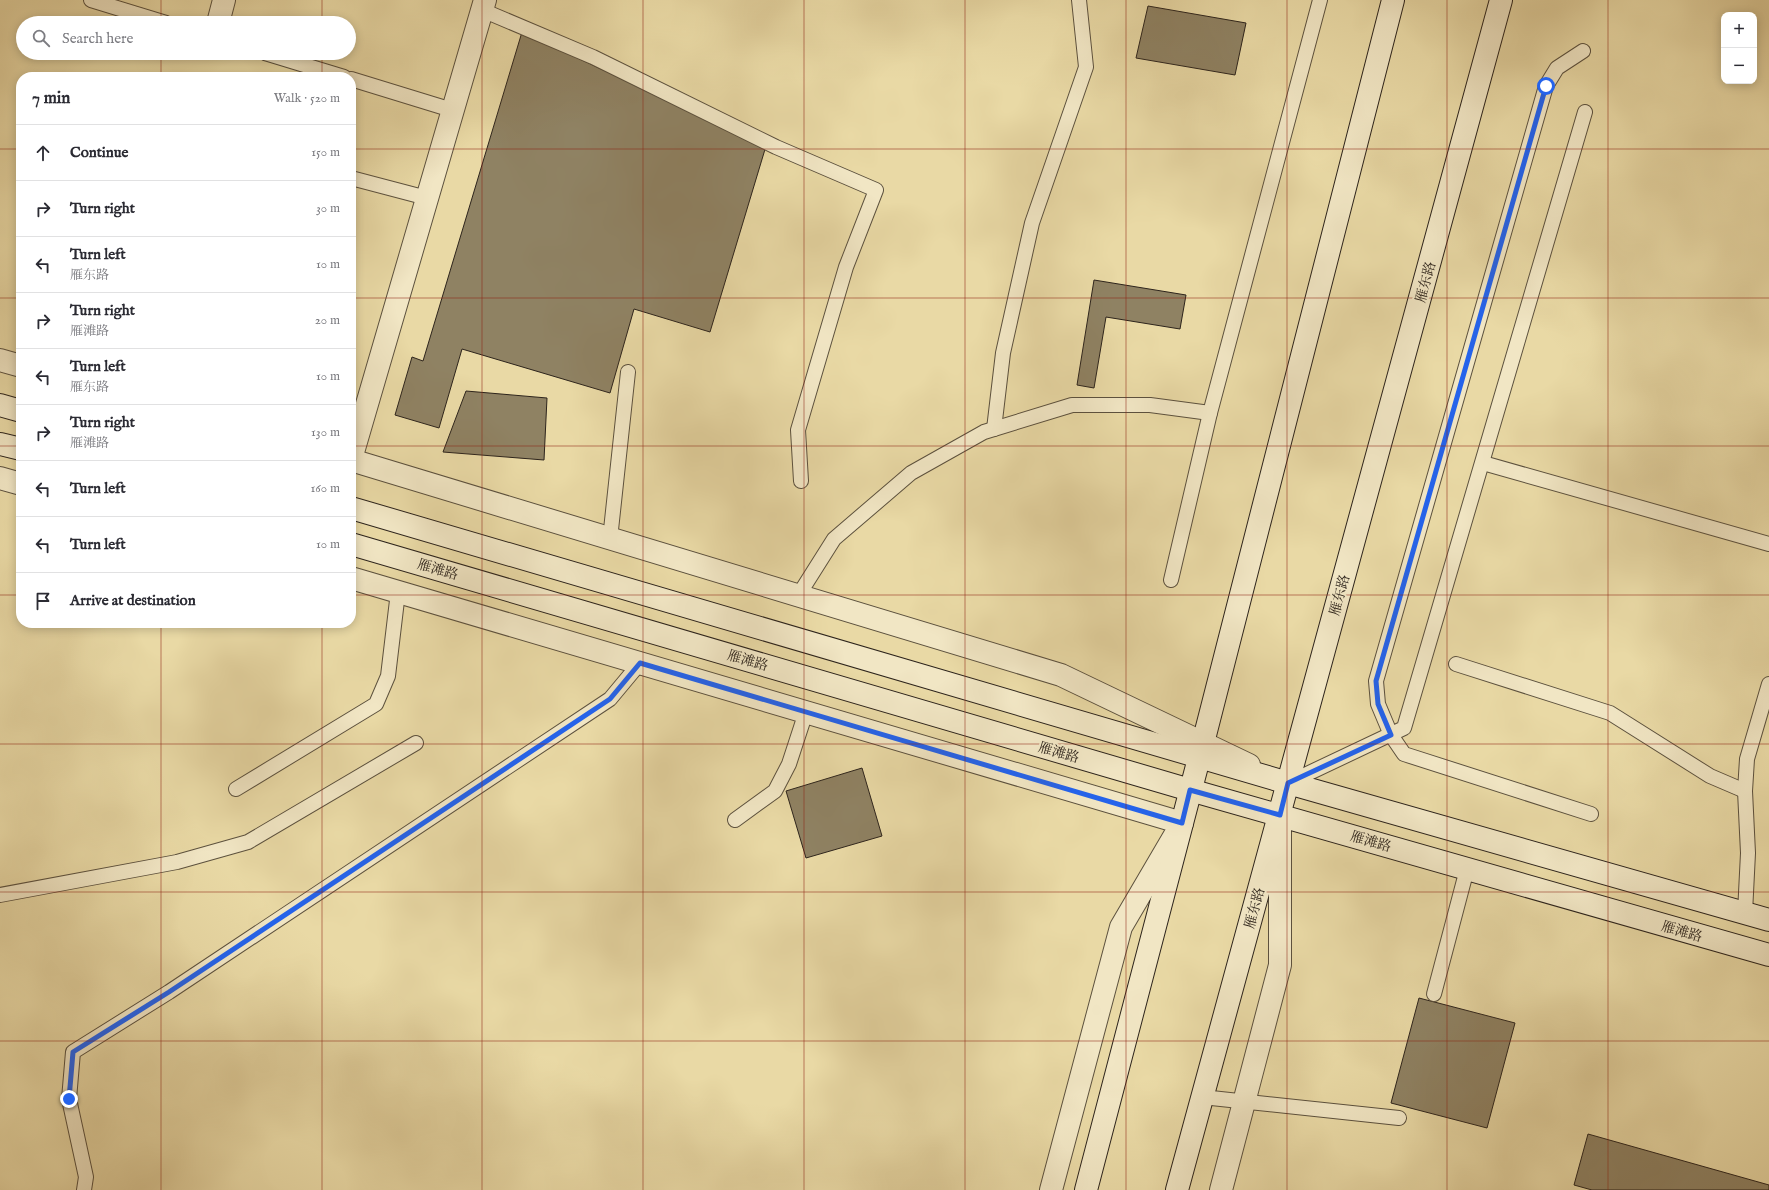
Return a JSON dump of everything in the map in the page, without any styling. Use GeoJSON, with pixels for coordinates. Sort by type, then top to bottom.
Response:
{"type":"FeatureCollection","features":[{"type":"Feature","properties":{"kind":"main road"},"geometry":{"type":"LineString","coordinates":[[220,16],[224,0]]}},
{"type":"Feature","properties":{"kind":"main road"},"geometry":{"type":"LineString","coordinates":[[1086,1190],[1201,750],[1393,0]]}},
{"type":"Feature","properties":{"kind":"main road","name":"雁东路"},"geometry":{"type":"LineString","coordinates":[[1177,1190],[1501,0]]}},
{"type":"Feature","properties":{"kind":"main road"},"geometry":{"type":"LineString","coordinates":[[356,443],[483,5]]}},
{"type":"Feature","properties":{"kind":"main road"},"geometry":{"type":"LineString","coordinates":[[0,360],[16,365]]}},
{"type":"Feature","properties":{"kind":"main road"},"geometry":{"type":"LineString","coordinates":[[0,405],[16,410]]}},
{"type":"Feature","properties":{"kind":"main road"},"geometry":{"type":"LineString","coordinates":[[0,444],[16,449]]}},
{"type":"Feature","properties":{"kind":"main road"},"geometry":{"type":"LineString","coordinates":[[356,462],[1061,675],[1201,750]]}},
{"type":"Feature","properties":{"kind":"main road"},"geometry":{"type":"LineString","coordinates":[[0,478],[16,483]]}},
{"type":"Feature","properties":{"kind":"main road"},"geometry":{"type":"LineString","coordinates":[[356,509],[1201,750],[1288,783],[1769,920]]}},
{"type":"Feature","properties":{"kind":"main road","name":"雁滩路"},"geometry":{"type":"LineString","coordinates":[[356,545],[1190,790],[1769,955]]}},
{"type":"Feature","properties":{"kind":"main road"},"geometry":{"type":"LineString","coordinates":[[356,579],[1182,823]]}},
{"type":"Feature","properties":{"kind":"main road"},"geometry":{"type":"LineString","coordinates":[[1221,1190],[1280,965],[1280,815]]}},
{"type":"Feature","properties":{"kind":"main road"},"geometry":{"type":"LineString","coordinates":[[1051,1190],[1121,927],[1182,823]]}},
{"type":"Feature","properties":{"kind":"lane"},"geometry":{"type":"LineString","coordinates":[[90,0],[143,16]]}},
{"type":"Feature","properties":{"kind":"lane"},"geometry":{"type":"LineString","coordinates":[[994,429],[1003,353],[1032,222],[1086,67],[1079,0]]}},
{"type":"Feature","properties":{"kind":"lane"},"geometry":{"type":"LineString","coordinates":[[1171,580],[1210,413],[1320,0]]}},
{"type":"Feature","properties":{"kind":"lane"},"geometry":{"type":"LineString","coordinates":[[483,5],[776,147],[876,190],[846,268],[798,430],[801,482]]}},
{"type":"Feature","properties":{"kind":"lane"},"geometry":{"type":"LineString","coordinates":[[1583,52],[1557,68],[1546,86],[1376,681],[1378,704],[1391,735],[1404,754],[1591,814]]}},
{"type":"Feature","properties":{"kind":"lane"},"geometry":{"type":"LineString","coordinates":[[288,60],[328,72]]}},
{"type":"Feature","properties":{"kind":"lane"},"geometry":{"type":"LineString","coordinates":[[356,81],[452,110]]}},
{"type":"Feature","properties":{"kind":"lane"},"geometry":{"type":"LineString","coordinates":[[1288,783],[1404,728],[1483,463],[1584,112]]}},
{"type":"Feature","properties":{"kind":"lane"},"geometry":{"type":"LineString","coordinates":[[356,179],[427,198]]}},
{"type":"Feature","properties":{"kind":"lane"},"geometry":{"type":"LineString","coordinates":[[610,539],[628,372]]}},
{"type":"Feature","properties":{"kind":"lane"},"geometry":{"type":"LineString","coordinates":[[798,596],[834,540],[911,473],[984,432],[1072,405],[1150,405],[1210,413]]}},
{"type":"Feature","properties":{"kind":"lane"},"geometry":{"type":"LineString","coordinates":[[1483,463],[1769,544]]}},
{"type":"Feature","properties":{"kind":"lane"},"geometry":{"type":"LineString","coordinates":[[236,789],[376,704],[388,676],[398,592]]}},
{"type":"Feature","properties":{"kind":"lane"},"geometry":{"type":"LineString","coordinates":[[84,1190],[86,1177],[69,1099],[73,1052],[169,992],[610,699],[640,663]]}},
{"type":"Feature","properties":{"kind":"lane"},"geometry":{"type":"LineString","coordinates":[[1456,664],[1610,713],[1710,776],[1745,791]]}},
{"type":"Feature","properties":{"kind":"lane"},"geometry":{"type":"LineString","coordinates":[[1745,913],[1748,853],[1745,791],[1747,759],[1769,684]]}},
{"type":"Feature","properties":{"kind":"lane"},"geometry":{"type":"LineString","coordinates":[[735,820],[775,791],[789,764],[806,712]]}},
{"type":"Feature","properties":{"kind":"lane"},"geometry":{"type":"LineString","coordinates":[[0,895],[177,862],[248,842],[416,743]]}},
{"type":"Feature","properties":{"kind":"lane"},"geometry":{"type":"LineString","coordinates":[[1434,994],[1467,869]]}},
{"type":"Feature","properties":{"kind":"lane"},"geometry":{"type":"LineString","coordinates":[[1202,1098],[1399,1118]]}},
{"type":"Feature","properties":{"kind":"building"},"geometry":{"type":"Polygon","coordinates":[[[1148,6],[1246,23],[1235,75],[1136,58],[1148,6]]]}},
{"type":"Feature","properties":{"kind":"building"},"geometry":{"type":"Polygon","coordinates":[[[522,32],[766,146],[710,332],[634,309],[610,393],[462,349],[439,428],[395,415],[412,357],[423,361],[522,32]]]}},
{"type":"Feature","properties":{"kind":"building"},"geometry":{"type":"Polygon","coordinates":[[[1094,280],[1186,295],[1180,329],[1106,317],[1094,388],[1077,385],[1094,280]]]}},
{"type":"Feature","properties":{"kind":"building"},"geometry":{"type":"Polygon","coordinates":[[[466,391],[547,398],[544,460],[443,452],[466,391]]]}},
{"type":"Feature","properties":{"kind":"building"},"geometry":{"type":"Polygon","coordinates":[[[862,768],[882,836],[806,858],[786,791],[862,768]]]}},
{"type":"Feature","properties":{"kind":"building"},"geometry":{"type":"Polygon","coordinates":[[[1419,998],[1515,1023],[1487,1128],[1391,1103],[1419,998]]]}},
{"type":"Feature","properties":{"kind":"building"},"geometry":{"type":"Polygon","coordinates":[[[1588,1134],[1769,1185],[1769,1190],[1592,1190],[1574,1185],[1588,1134]]]}},
{"type":"Feature","properties":{"kind":"route"},"geometry":{"type":"LineString","coordinates":[[69,1099],[73,1052],[169,992],[610,699],[640,663],[1182,823],[1190,790],[1280,815],[1288,783],[1391,735],[1378,704],[1376,681],[1546,86]]}}]}
